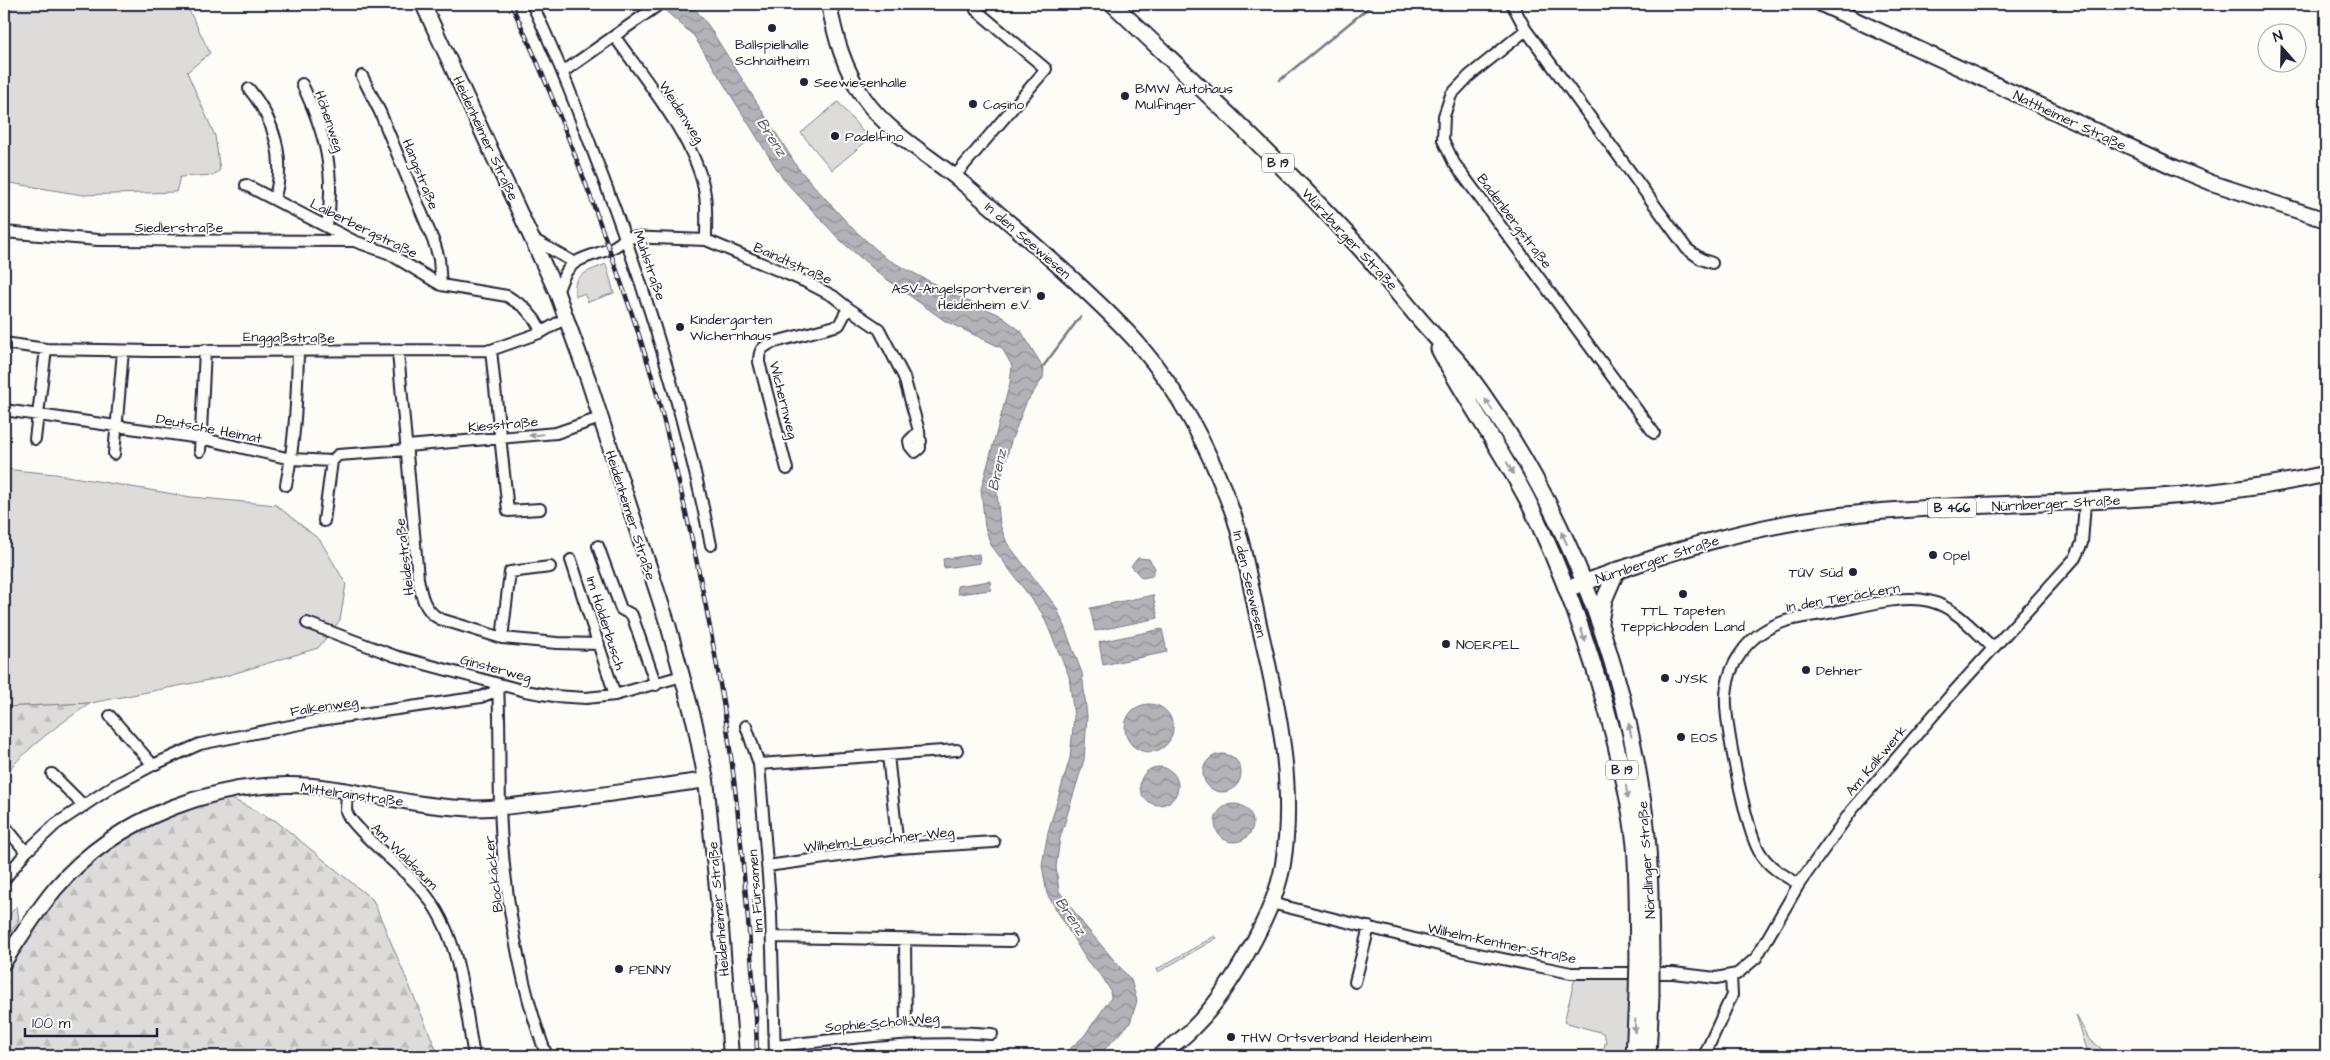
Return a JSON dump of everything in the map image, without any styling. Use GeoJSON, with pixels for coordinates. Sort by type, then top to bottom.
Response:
{"type":"FeatureCollection","features":[{"type":"Feature","properties":{"kind":"main road","name":"Würzburger Straße"},"geometry":{"type":"LineString","coordinates":[[1113,4],[1321,206],[1387,278],[1431,333],[1450,351],[1467,372],[1520,454],[1559,527],[1584,583]]}},
{"type":"Feature","properties":{"kind":"main road","name":"Würzburger Straße"},"geometry":{"type":"LineString","coordinates":[[1431,333],[1512,473],[1539,524],[1567,589]]}},
{"type":"Feature","properties":{"kind":"main road","name":"Nürnberger Straße"},"geometry":{"type":"LineString","coordinates":[[1584,583],[1699,543],[1812,520],[1900,510],[2085,503],[2236,491],[2326,474]]}},
{"type":"Feature","properties":{"kind":"main road","name":"B 19"},"geometry":{"type":"LineString","coordinates":[[1600,623],[1604,600],[1617,570]]}},
{"type":"Feature","properties":{"kind":"main road","name":"B 466"},"geometry":{"type":"LineString","coordinates":[[1567,589],[1584,583]]}},
{"type":"Feature","properties":{"kind":"main road","name":"Nördlinger Straße"},"geometry":{"type":"LineString","coordinates":[[1584,583],[1600,623],[1626,712],[1645,813],[1649,876],[1644,958],[1644,996],[1648,1056]]}},
{"type":"Feature","properties":{"kind":"main road","name":"Nördlinger Straße"},"geometry":{"type":"LineString","coordinates":[[1567,589],[1607,710],[1627,792],[1636,860],[1644,958]]}},
{"type":"Feature","properties":{"kind":"main road","name":"Nördlinger Straße"},"geometry":{"type":"LineString","coordinates":[[1634,1056],[1644,996]]}},
{"type":"Feature","properties":{"kind":"street","name":"Heidenheimer Straße"},"geometry":{"type":"LineString","coordinates":[[423,4],[557,293],[669,628],[700,747],[706,780],[721,928],[731,1056]]}},
{"type":"Feature","properties":{"kind":"street","name":"Mühlstraße"},"geometry":{"type":"LineString","coordinates":[[532,4],[563,72],[626,237],[664,356],[692,453],[711,545]]}},
{"type":"Feature","properties":{"kind":"street","name":"In den Seewiesen"},"geometry":{"type":"LineString","coordinates":[[829,4],[839,49],[848,71],[864,99],[883,121],[954,177],[1051,259],[1102,306],[1140,346],[1168,383],[1204,442],[1234,518],[1275,691],[1287,766],[1283,865],[1271,902],[1248,951],[1214,1004],[1192,1029],[1159,1056]]}},
{"type":"Feature","properties":{"kind":"street"},"geometry":{"type":"LineString","coordinates":[[954,177],[1046,69],[976,10],[975,4]]}},
{"type":"Feature","properties":{"kind":"street"},"geometry":{"type":"LineString","coordinates":[[1512,4],[1526,30],[1568,83],[1687,249],[1701,259],[1712,263]]}},
{"type":"Feature","properties":{"kind":"street","name":"Nattheimer Straße"},"geometry":{"type":"LineString","coordinates":[[1821,4],[2176,168],[2212,183],[2326,220]]}},
{"type":"Feature","properties":{"kind":"street"},"geometry":{"type":"LineString","coordinates":[[563,72],[657,6]]}},
{"type":"Feature","properties":{"kind":"street","name":"Badenbergstraße"},"geometry":{"type":"LineString","coordinates":[[1526,30],[1469,76],[1451,95],[1444,116],[1443,140],[1454,162],[1654,433]]}},
{"type":"Feature","properties":{"kind":"street","name":"Weidenweg"},"geometry":{"type":"LineString","coordinates":[[615,37],[682,134],[694,157],[705,194],[706,240]]}},
{"type":"Feature","properties":{"kind":"street","name":"Hangstraße"},"geometry":{"type":"LineString","coordinates":[[362,76],[380,112],[435,245],[439,259],[442,285]]}},
{"type":"Feature","properties":{"kind":"street","name":"Höhenweg"},"geometry":{"type":"LineString","coordinates":[[302,84],[314,109],[328,155],[330,207],[327,226]]}},
{"type":"Feature","properties":{"kind":"street"},"geometry":{"type":"LineString","coordinates":[[250,89],[268,116],[278,150],[279,185],[274,199]]}},
{"type":"Feature","properties":{"kind":"street","name":"Laiberbergstraße"},"geometry":{"type":"LineString","coordinates":[[246,186],[354,241],[388,252],[442,285],[453,289],[474,290],[507,296],[524,307],[542,332]]}},
{"type":"Feature","properties":{"kind":"street","name":"Siedlerstraße"},"geometry":{"type":"LineString","coordinates":[[4,232],[107,240],[354,241]]}},
{"type":"Feature","properties":{"kind":"street"},"geometry":{"type":"LineString","coordinates":[[557,293],[565,273],[575,263],[610,250],[620,244],[626,237]]}},
{"type":"Feature","properties":{"kind":"street","name":"Baindtstraße"},"geometry":{"type":"LineString","coordinates":[[626,237],[706,240],[806,282],[833,296],[879,328],[889,346],[910,397],[921,441]]}},
{"type":"Feature","properties":{"kind":"street"},"geometry":{"type":"LineString","coordinates":[[533,240],[575,263]]}},
{"type":"Feature","properties":{"kind":"street","name":"Wichernweg"},"geometry":{"type":"LineString","coordinates":[[787,469],[759,362],[759,353],[762,347],[770,343],[838,325],[848,308]]}},
{"type":"Feature","properties":{"kind":"street","name":"Enggaßstraße"},"geometry":{"type":"LineString","coordinates":[[4,343],[46,349],[123,351],[398,352],[491,350],[542,332],[566,318]]}},
{"type":"Feature","properties":{"kind":"street"},"geometry":{"type":"LineString","coordinates":[[35,439],[46,349]]}},
{"type":"Feature","properties":{"kind":"street"},"geometry":{"type":"LineString","coordinates":[[200,451],[205,350]]}},
{"type":"Feature","properties":{"kind":"street"},"geometry":{"type":"LineString","coordinates":[[491,350],[508,511],[540,509]]}},
{"type":"Feature","properties":{"kind":"street"},"geometry":{"type":"LineString","coordinates":[[114,454],[123,351]]}},
{"type":"Feature","properties":{"kind":"street"},"geometry":{"type":"LineString","coordinates":[[286,485],[291,459],[297,402],[298,352]]}},
{"type":"Feature","properties":{"kind":"street","name":"Heidestraße"},"geometry":{"type":"LineString","coordinates":[[398,352],[418,578],[425,605],[431,615],[440,620],[502,638],[558,643],[599,644]]}},
{"type":"Feature","properties":{"kind":"street","name":"Deutsche Heimat"},"geometry":{"type":"LineString","coordinates":[[4,410],[200,438],[291,459],[332,461],[338,455],[407,448]]}},
{"type":"Feature","properties":{"kind":"street","name":"Kiesstraße"},"geometry":{"type":"LineString","coordinates":[[407,448],[556,433],[600,418]]}},
{"type":"Feature","properties":{"kind":"street"},"geometry":{"type":"LineString","coordinates":[[324,521],[332,461]]}},
{"type":"Feature","properties":{"kind":"street","name":"Am Kalkwerk"},"geometry":{"type":"LineString","coordinates":[[1731,976],[1745,969],[1756,958],[1799,884],[1863,797],[2079,552],[2083,535],[2085,503]]}},
{"type":"Feature","properties":{"kind":"street","name":"Im Holderbusch"},"geometry":{"type":"LineString","coordinates":[[598,546],[621,609],[632,615],[656,685]]}},
{"type":"Feature","properties":{"kind":"street","name":"Im Holderbusch"},"geometry":{"type":"LineString","coordinates":[[571,560],[615,695]]}},
{"type":"Feature","properties":{"kind":"street"},"geometry":{"type":"LineString","coordinates":[[502,638],[510,572],[550,568]]}},
{"type":"Feature","properties":{"kind":"street","name":"In den Tieräckern"},"geometry":{"type":"LineString","coordinates":[[1799,884],[1780,874],[1762,856],[1754,841],[1747,817],[1726,706],[1730,675],[1742,651],[1763,632],[1786,621],[1895,601],[1918,599],[1931,601],[1951,610],[1993,648]]}},
{"type":"Feature","properties":{"kind":"street","name":"Ginsterweg"},"geometry":{"type":"LineString","coordinates":[[307,623],[394,656],[525,691],[554,696],[586,698],[615,695],[656,685],[682,676]]}},
{"type":"Feature","properties":{"kind":"street","name":"Falkenweg"},"geometry":{"type":"LineString","coordinates":[[4,880],[26,852],[56,824],[153,765],[200,744],[227,737],[320,720],[482,697],[493,692],[498,684]]}},
{"type":"Feature","properties":{"kind":"street","name":"Blockäcker"},"geometry":{"type":"LineString","coordinates":[[498,684],[500,807],[506,878],[517,945],[528,994],[547,1056]]}},
{"type":"Feature","properties":{"kind":"street"},"geometry":{"type":"LineString","coordinates":[[110,716],[153,765]]}},
{"type":"Feature","properties":{"kind":"street","name":"Im Fürsamen"},"geometry":{"type":"LineString","coordinates":[[746,726],[759,764],[772,937],[775,1051]]}},
{"type":"Feature","properties":{"kind":"street"},"geometry":{"type":"LineString","coordinates":[[759,764],[957,750]]}},
{"type":"Feature","properties":{"kind":"street"},"geometry":{"type":"LineString","coordinates":[[888,755],[898,848]]}},
{"type":"Feature","properties":{"kind":"street"},"geometry":{"type":"LineString","coordinates":[[52,774],[84,806]]}},
{"type":"Feature","properties":{"kind":"street","name":"Mittelrainstraße"},"geometry":{"type":"LineString","coordinates":[[4,962],[30,922],[56,888],[83,862],[112,839],[144,821],[177,806],[215,794],[276,786],[313,786],[398,800],[463,808],[500,807],[577,799],[706,780]]}},
{"type":"Feature","properties":{"kind":"street","name":"Am Waldsaum"},"geometry":{"type":"LineString","coordinates":[[347,791],[346,811],[349,818],[422,889],[441,918],[463,980],[474,1056]]}},
{"type":"Feature","properties":{"kind":"street"},"geometry":{"type":"LineString","coordinates":[[4,825],[26,852]]}},
{"type":"Feature","properties":{"kind":"street","name":"Wilhelm-Leuschner-Weg"},"geometry":{"type":"LineString","coordinates":[[767,866],[898,848],[994,842]]}},
{"type":"Feature","properties":{"kind":"street","name":"Wilhelm-Kentner-Straße"},"geometry":{"type":"LineString","coordinates":[[1271,902],[1478,954],[1571,973],[1673,973],[1716,978],[1731,976]]}},
{"type":"Feature","properties":{"kind":"street"},"geometry":{"type":"LineString","coordinates":[[1355,982],[1369,926]]}},
{"type":"Feature","properties":{"kind":"street"},"geometry":{"type":"LineString","coordinates":[[772,937],[1012,941]]}},
{"type":"Feature","properties":{"kind":"street"},"geometry":{"type":"LineString","coordinates":[[905,940],[906,1033]]}},
{"type":"Feature","properties":{"kind":"street"},"geometry":{"type":"LineString","coordinates":[[1698,1056],[1706,1052],[1732,995],[1731,976]]}},
{"type":"Feature","properties":{"kind":"street","name":"Sophie-Scholl-Weg"},"geometry":{"type":"LineString","coordinates":[[775,1051],[906,1033],[950,1030],[992,1034]]}},
{"type":"Feature","properties":{"kind":"green space"},"geometry":{"type":"Polygon","coordinates":[[[4,4],[186,4],[210,53],[187,72],[215,136],[220,170],[214,175],[180,177],[176,192],[83,195],[4,182],[4,4]]]}},
{"type":"Feature","properties":{"kind":"green space","name":"Padelfino"},"geometry":{"type":"Polygon","coordinates":[[[838,102],[869,139],[832,170],[801,133],[838,102]]]}},
{"type":"Feature","properties":{"kind":"green space"},"geometry":{"type":"Polygon","coordinates":[[[606,264],[614,293],[588,302],[584,294],[576,296],[575,283],[578,278],[606,264]]]}},
{"type":"Feature","properties":{"kind":"green space"},"geometry":{"type":"Polygon","coordinates":[[[4,469],[55,474],[191,497],[276,505],[320,540],[346,584],[340,620],[318,648],[219,678],[91,703],[4,707],[4,469]]]}},
{"type":"Feature","properties":{"kind":"green space"},"geometry":{"type":"Polygon","coordinates":[[[91,703],[45,736],[4,775],[4,707],[91,703]]]}},
{"type":"Feature","properties":{"kind":"green space"},"geometry":{"type":"Polygon","coordinates":[[[228,797],[276,821],[373,900],[439,1056],[4,1056],[3,986],[5,976],[46,913],[66,888],[88,866],[112,847],[137,831],[195,806],[228,797]]]}},
{"type":"Feature","properties":{"kind":"green space"},"geometry":{"type":"Polygon","coordinates":[[[17,906],[19,920],[4,943],[4,921],[17,906]]]}},
{"type":"Feature","properties":{"kind":"green space"},"geometry":{"type":"Polygon","coordinates":[[[1215,936],[1217,938],[1158,972],[1157,969],[1215,936]]]}},
{"type":"Feature","properties":{"kind":"green space"},"geometry":{"type":"Polygon","coordinates":[[[1632,977],[1630,1056],[1602,1056],[1606,1040],[1603,1033],[1564,1022],[1575,978],[1632,977]]]}},
{"type":"Feature","properties":{"kind":"green space"},"geometry":{"type":"Polygon","coordinates":[[[2076,1015],[2089,1039],[2111,1056],[2089,1056],[2076,1015]]]}},
{"type":"Feature","properties":{"kind":"water","name":"Brenz"},"geometry":{"type":"Polygon","coordinates":[[[691,4],[708,25],[798,168],[852,228],[887,259],[963,299],[998,314],[1021,331],[1044,369],[1043,378],[1026,403],[1011,441],[997,493],[1000,525],[1007,543],[1057,608],[1082,673],[1087,716],[1084,760],[1060,838],[1056,867],[1059,891],[1084,925],[1131,980],[1137,1001],[1130,1023],[1098,1056],[1062,1056],[1084,1036],[1111,998],[1110,990],[1103,978],[1087,961],[1047,894],[1042,865],[1048,832],[1070,758],[1074,717],[1069,676],[1042,613],[991,545],[985,527],[981,489],[1010,383],[1012,366],[1002,348],[945,321],[881,275],[841,241],[783,179],[694,36],[659,5],[691,4]]]}},
{"type":"Feature","properties":{"kind":"water"},"geometry":{"type":"Polygon","coordinates":[[[979,554],[980,563],[944,568],[943,559],[979,554]]]}},
{"type":"Feature","properties":{"kind":"water"},"geometry":{"type":"Polygon","coordinates":[[[1138,558],[1149,559],[1155,568],[1152,576],[1142,578],[1131,566],[1138,558]]]}},
{"type":"Feature","properties":{"kind":"water"},"geometry":{"type":"Polygon","coordinates":[[[990,581],[991,590],[958,594],[957,586],[990,581]]]}},
{"type":"Feature","properties":{"kind":"water"},"geometry":{"type":"Polygon","coordinates":[[[1153,595],[1158,618],[1095,631],[1090,608],[1153,595]]]}},
{"type":"Feature","properties":{"kind":"water"},"geometry":{"type":"Polygon","coordinates":[[[1162,629],[1167,652],[1103,665],[1099,642],[1162,629]]]}},
{"type":"Feature","properties":{"kind":"water"},"geometry":{"type":"Polygon","coordinates":[[[1144,704],[1154,704],[1166,711],[1173,723],[1173,733],[1166,745],[1154,752],[1144,752],[1136,748],[1129,741],[1125,733],[1125,723],[1129,715],[1136,708],[1144,704]]]}},
{"type":"Feature","properties":{"kind":"water"},"geometry":{"type":"Polygon","coordinates":[[[1222,754],[1235,760],[1241,773],[1235,786],[1222,792],[1209,786],[1203,773],[1209,760],[1222,754]]]}},
{"type":"Feature","properties":{"kind":"water"},"geometry":{"type":"Polygon","coordinates":[[[1159,767],[1172,773],[1178,786],[1172,799],[1159,805],[1146,799],[1140,786],[1146,773],[1159,767]]]}},
{"type":"Feature","properties":{"kind":"water"},"geometry":{"type":"Polygon","coordinates":[[[1234,804],[1247,810],[1253,823],[1247,836],[1234,842],[1221,836],[1215,823],[1221,810],[1234,804]]]}},
{"type":"Feature","properties":{"kind":"waterway"},"geometry":{"type":"LineString","coordinates":[[1280,80],[1373,4]]}},
{"type":"Feature","properties":{"kind":"waterway"},"geometry":{"type":"LineString","coordinates":[[1042,368],[1080,317]]}},
{"type":"Feature","properties":{"kind":"railway"},"geometry":{"type":"LineString","coordinates":[[511,4],[563,125],[626,298],[658,398],[680,489],[710,626],[732,764],[748,922],[756,1016],[757,1056]]}},
{"type":"Feature","properties":{"kind":"place","name":"Ballspielhalle Schnaitheim"},"geometry":{"type":"Point","coordinates":[772,28]}},
{"type":"Feature","properties":{"kind":"place","name":"Seewiesenhalle"},"geometry":{"type":"Point","coordinates":[804,82]}},
{"type":"Feature","properties":{"kind":"place","name":"BMW Autohaus Mulfinger"},"geometry":{"type":"Point","coordinates":[1125,96]}},
{"type":"Feature","properties":{"kind":"place","name":"Casino"},"geometry":{"type":"Point","coordinates":[973,104]}},
{"type":"Feature","properties":{"kind":"place","name":"Padelfino"},"geometry":{"type":"Point","coordinates":[835,136]}},
{"type":"Feature","properties":{"kind":"place","name":"ASV-Angelsportverein Heidenheim e.V."},"geometry":{"type":"Point","coordinates":[1041,296]}},
{"type":"Feature","properties":{"kind":"place","name":"Kindergarten Wichernhaus"},"geometry":{"type":"Point","coordinates":[680,327]}},
{"type":"Feature","properties":{"kind":"place","name":"Opel"},"geometry":{"type":"Point","coordinates":[1933,555]}},
{"type":"Feature","properties":{"kind":"place","name":"TÜV Süd"},"geometry":{"type":"Point","coordinates":[1853,572]}},
{"type":"Feature","properties":{"kind":"place","name":"TTL Tapeten Teppichboden Land"},"geometry":{"type":"Point","coordinates":[1683,594]}},
{"type":"Feature","properties":{"kind":"place","name":"NOERPEL"},"geometry":{"type":"Point","coordinates":[1446,644]}},
{"type":"Feature","properties":{"kind":"place","name":"Dehner"},"geometry":{"type":"Point","coordinates":[1806,670]}},
{"type":"Feature","properties":{"kind":"place","name":"JYSK"},"geometry":{"type":"Point","coordinates":[1665,678]}},
{"type":"Feature","properties":{"kind":"place","name":"EOS"},"geometry":{"type":"Point","coordinates":[1681,737]}},
{"type":"Feature","properties":{"kind":"place","name":"PENNY"},"geometry":{"type":"Point","coordinates":[619,969]}},
{"type":"Feature","properties":{"kind":"place","name":"THW Ortsverband Heidenheim"},"geometry":{"type":"Point","coordinates":[1231,1037]}}]}
